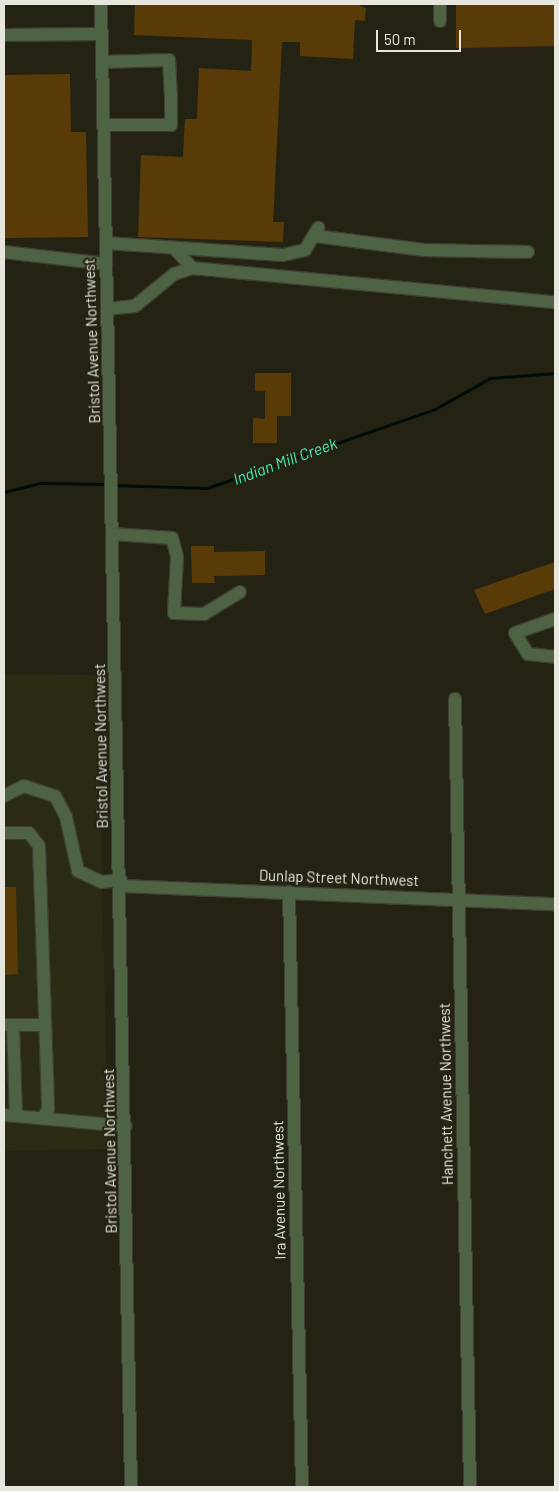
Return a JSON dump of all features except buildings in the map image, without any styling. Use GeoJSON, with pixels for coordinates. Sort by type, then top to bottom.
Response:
{"type":"FeatureCollection","features":[{"type":"Feature","properties":{"kind":"street","name":"Bristol Avenue Northwest"},"geometry":{"type":"LineString","coordinates":[[101,4],[126,1126],[131,1487]]}},
{"type":"Feature","properties":{"kind":"street"},"geometry":{"type":"LineString","coordinates":[[440,4],[440,21]]}},
{"type":"Feature","properties":{"kind":"street"},"geometry":{"type":"LineString","coordinates":[[4,35],[101,34]]}},
{"type":"Feature","properties":{"kind":"street"},"geometry":{"type":"LineString","coordinates":[[102,62],[169,60],[171,95],[171,125],[104,125]]}},
{"type":"Feature","properties":{"kind":"street"},"geometry":{"type":"LineString","coordinates":[[106,244],[292,254],[305,250],[316,232],[424,250],[528,252]]}},
{"type":"Feature","properties":{"kind":"street"},"geometry":{"type":"LineString","coordinates":[[175,249],[192,268]]}},
{"type":"Feature","properties":{"kind":"street"},"geometry":{"type":"LineString","coordinates":[[4,252],[106,264]]}},
{"type":"Feature","properties":{"kind":"street"},"geometry":{"type":"LineString","coordinates":[[107,309],[135,306],[174,274],[192,268],[555,302]]}},
{"type":"Feature","properties":{"kind":"street"},"geometry":{"type":"LineString","coordinates":[[112,534],[172,538],[177,557],[174,613],[204,614],[240,592]]}},
{"type":"Feature","properties":{"kind":"street"},"geometry":{"type":"LineString","coordinates":[[555,619],[515,633],[528,654],[555,657]]}},
{"type":"Feature","properties":{"kind":"street","name":"Hanchett Avenue Northwest"},"geometry":{"type":"LineString","coordinates":[[455,699],[470,1487]]}},
{"type":"Feature","properties":{"kind":"street","name":"Dunlap Street Northwest"},"geometry":{"type":"LineString","coordinates":[[4,796],[24,786],[55,796],[66,817],[78,871],[102,882],[555,904]]}},
{"type":"Feature","properties":{"kind":"street"},"geometry":{"type":"LineString","coordinates":[[4,833],[29,833],[39,846],[48,1109],[43,1118]]}},
{"type":"Feature","properties":{"kind":"street","name":"Ira Avenue Northwest"},"geometry":{"type":"LineString","coordinates":[[289,892],[302,1487]]}},
{"type":"Feature","properties":{"kind":"street"},"geometry":{"type":"LineString","coordinates":[[44,1025],[9,1025],[10,1115],[43,1118],[51,1122],[126,1126]]}},
{"type":"Feature","properties":{"kind":"shaded area"},"geometry":{"type":"Polygon","coordinates":[[[4,674],[98,675],[108,1149],[4,1151],[4,674]]]}},
{"type":"Feature","properties":{"kind":"waterway","name":"Indian Mill Creek"},"geometry":{"type":"LineString","coordinates":[[113,485],[207,488],[435,409],[490,378],[555,373]]}},
{"type":"Feature","properties":{"kind":"waterway","name":"Indian Mill Creek"},"geometry":{"type":"LineString","coordinates":[[4,492],[40,483],[107,484]]}}]}
